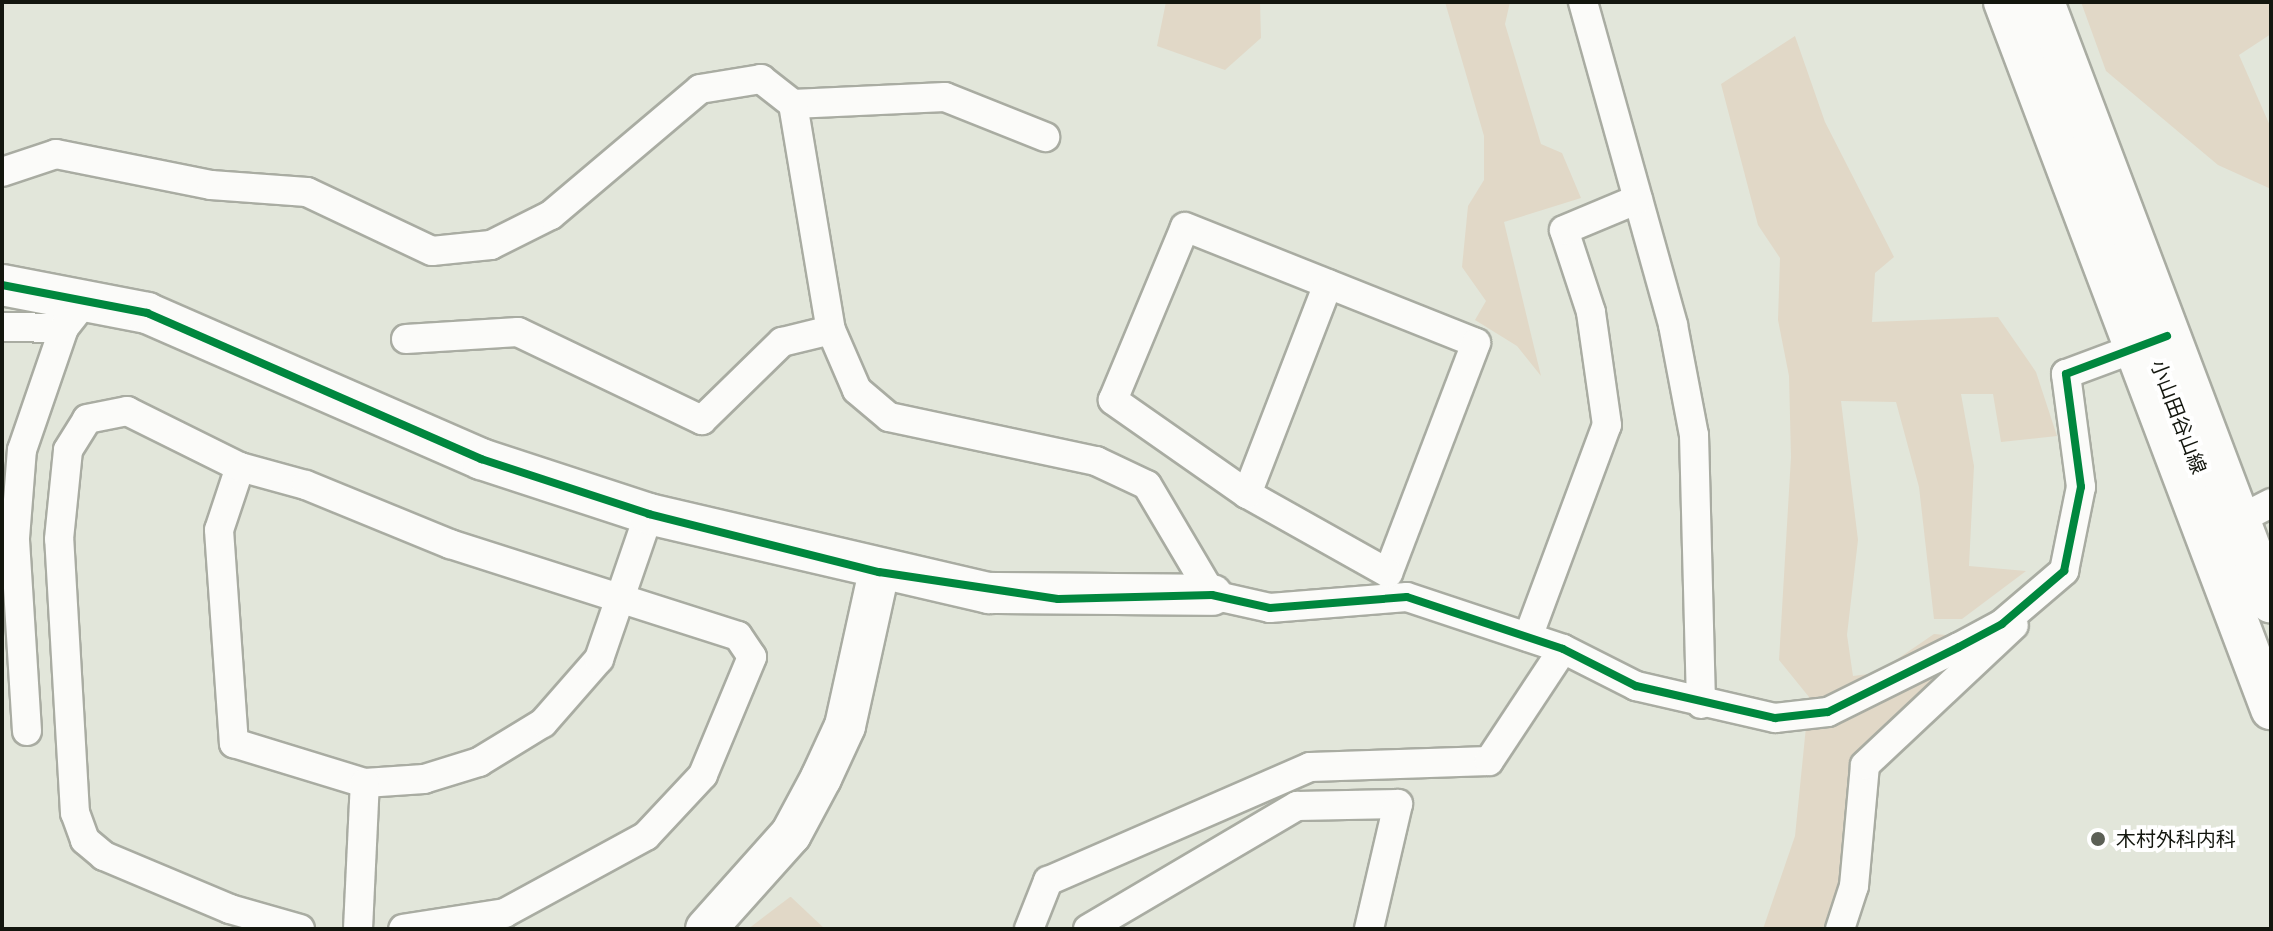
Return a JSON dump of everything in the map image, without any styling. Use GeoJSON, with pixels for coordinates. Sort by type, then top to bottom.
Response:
{"type":"FeatureCollection","features":[{"type":"Feature","properties":{"kind":"street"},"geometry":{"type":"LineString","coordinates":[[1583,2],[1638,199],[1694,435],[1701,704]]}},
{"type":"Feature","properties":{"kind":"street","name":"小山田谷山線"},"geometry":{"type":"LineString","coordinates":[[2004,2],[2151,342],[2256,511],[2271,603]]}},
{"type":"Feature","properties":{"kind":"street","name":"小山田谷山線"},"geometry":{"type":"LineString","coordinates":[[2044,2],[2271,709]]}},
{"type":"Feature","properties":{"kind":"street"},"geometry":{"type":"LineString","coordinates":[[2,172],[56,154],[211,185],[307,192],[432,251],[491,245],[551,215],[700,89],[761,79],[793,104],[945,97],[1045,137]]}},
{"type":"Feature","properties":{"kind":"street"},"geometry":{"type":"LineString","coordinates":[[793,104],[831,330],[857,390],[889,417],[1096,461],[1147,485],[1212,595]]}},
{"type":"Feature","properties":{"kind":"street"},"geometry":{"type":"LineString","coordinates":[[1528,637],[1607,425],[1591,312],[1564,230],[1638,199]]}},
{"type":"Feature","properties":{"kind":"street"},"geometry":{"type":"LineString","coordinates":[[1388,573],[1476,343],[1185,227],[1113,400],[1247,494],[1388,573],[1407,597]]}},
{"type":"Feature","properties":{"kind":"street"},"geometry":{"type":"LineString","coordinates":[[1247,494],[1328,284]]}},
{"type":"Feature","properties":{"kind":"street"},"geometry":{"type":"LineString","coordinates":[[2,285],[88,297],[206,335],[481,459],[649,514],[879,572],[1058,599],[1212,595],[1270,608],[1407,597],[1563,649],[1636,686],[1701,704],[1775,718],[1828,712],[2002,624],[2064,571]]}},
{"type":"Feature","properties":{"kind":"street"},"geometry":{"type":"LineString","coordinates":[[27,731],[15,538],[22,450],[64,328],[88,297]]}},
{"type":"Feature","properties":{"kind":"street"},"geometry":{"type":"LineString","coordinates":[[2,327],[64,328]]}},
{"type":"Feature","properties":{"kind":"street"},"geometry":{"type":"LineString","coordinates":[[406,339],[518,332],[702,420],[782,342],[831,330]]}},
{"type":"Feature","properties":{"kind":"street"},"geometry":{"type":"LineString","coordinates":[[1840,929],[1854,886],[1865,765],[1983,659],[2064,571],[2081,487],[2066,374],[2151,342]]}},
{"type":"Feature","properties":{"kind":"street"},"geometry":{"type":"LineString","coordinates":[[300,929],[230,909],[104,856],[85,840],[75,813],[59,539],[68,450],[87,419],[127,411],[240,467],[621,602],[738,636],[752,657],[703,775],[646,836],[566,884],[505,913],[403,929]]}},
{"type":"Feature","properties":{"kind":"street"},"geometry":{"type":"LineString","coordinates":[[240,467],[219,530],[234,743],[365,783],[424,779],[479,762],[543,723],[599,659],[649,514]]}},
{"type":"Feature","properties":{"kind":"street"},"geometry":{"type":"LineString","coordinates":[[706,929],[791,834],[821,778],[845,726],[879,572]]}},
{"type":"Feature","properties":{"kind":"street"},"geometry":{"type":"LineString","coordinates":[[1029,929],[1048,881],[1310,767],[1489,761],[1563,649]]}},
{"type":"Feature","properties":{"kind":"street"},"geometry":{"type":"LineString","coordinates":[[358,929],[365,783]]}},
{"type":"Feature","properties":{"kind":"street"},"geometry":{"type":"LineString","coordinates":[[1088,929],[1297,806],[1398,804],[1369,929]]}},
{"type":"Feature","properties":{"kind":"shaded area"},"geometry":{"type":"Polygon","coordinates":[[[1166,2],[1260,2],[1261,38],[1225,70],[1157,46],[1166,2]]]}},
{"type":"Feature","properties":{"kind":"shaded area"},"geometry":{"type":"Polygon","coordinates":[[[1445,2],[1510,2],[1505,24],[1541,144],[1562,153],[1581,198],[1504,222],[1541,376],[1517,346],[1475,320],[1486,301],[1462,267],[1468,206],[1484,180],[1484,136],[1445,2]]]}},
{"type":"Feature","properties":{"kind":"shaded area"},"geometry":{"type":"Polygon","coordinates":[[[2081,2],[2271,2],[2271,34],[2239,55],[2271,128],[2271,189],[2218,165],[2106,71],[2081,2]]]}},
{"type":"Feature","properties":{"kind":"shaded area"},"geometry":{"type":"Polygon","coordinates":[[[1795,36],[1825,122],[1894,257],[1875,273],[1872,322],[1998,317],[2036,372],[2057,436],[2001,442],[1993,394],[1961,394],[1974,466],[1969,566],[2026,571],[1962,619],[1934,619],[1919,487],[1896,402],[1841,401],[1858,540],[1847,635],[1853,676],[1877,673],[1934,634],[1982,638],[1850,765],[1842,870],[1849,929],[1763,929],[1795,836],[1809,697],[1779,660],[1791,457],[1789,376],[1778,320],[1780,258],[1758,225],[1721,84],[1795,36]]]}},
{"type":"Feature","properties":{"kind":"shaded area"},"geometry":{"type":"Polygon","coordinates":[[[790,897],[825,929],[748,929],[790,897]]]}},
{"type":"Feature","properties":{"kind":"cycle path"},"geometry":{"type":"LineString","coordinates":[[2,285],[147,313],[481,459],[649,514],[879,572],[1058,599],[1212,595],[1270,608],[1407,597],[1563,649],[1636,686],[1775,718],[1828,712],[1959,647],[2002,624],[2064,571],[2081,487],[2066,374],[2167,336]]}},
{"type":"Feature","properties":{"kind":"place","name":"木村外科内科"},"geometry":{"type":"Point","coordinates":[2098,839]}}]}
